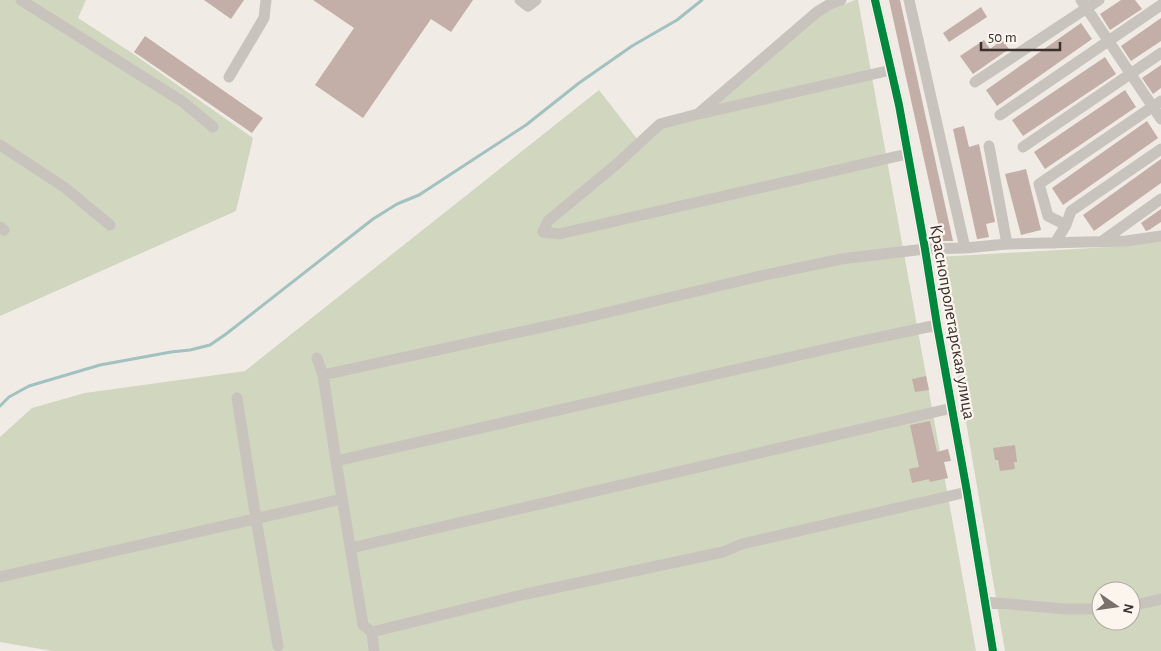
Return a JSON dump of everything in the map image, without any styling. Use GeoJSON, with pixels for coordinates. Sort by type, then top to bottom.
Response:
{"type":"FeatureCollection","features":[{"type":"Feature","properties":{"kind":"street"},"geometry":{"type":"LineString","coordinates":[[21,0],[182,102],[213,127]]}},
{"type":"Feature","properties":{"kind":"street"},"geometry":{"type":"LineString","coordinates":[[229,77],[264,18],[266,0]]}},
{"type":"Feature","properties":{"kind":"street"},"geometry":{"type":"LineString","coordinates":[[520,0],[528,6],[536,0]]}},
{"type":"Feature","properties":{"kind":"street"},"geometry":{"type":"LineString","coordinates":[[698,114],[818,12],[830,4],[841,0]]}},
{"type":"Feature","properties":{"kind":"street","name":"Краснопролетарская улица"},"geometry":{"type":"LineString","coordinates":[[875,0],[891,70],[925,249],[993,651]]}},
{"type":"Feature","properties":{"kind":"street"},"geometry":{"type":"LineString","coordinates":[[909,0],[965,248]]}},
{"type":"Feature","properties":{"kind":"street"},"geometry":{"type":"LineString","coordinates":[[975,82],[1084,4],[1098,0]]}},
{"type":"Feature","properties":{"kind":"street"},"geometry":{"type":"LineString","coordinates":[[1084,4],[1131,74],[1157,104],[1161,119]]}},
{"type":"Feature","properties":{"kind":"street"},"geometry":{"type":"LineString","coordinates":[[1000,115],[1161,5]]}},
{"type":"Feature","properties":{"kind":"street"},"geometry":{"type":"LineString","coordinates":[[1023,147],[1161,53]]}},
{"type":"Feature","properties":{"kind":"street"},"geometry":{"type":"LineString","coordinates":[[891,70],[660,124],[618,163],[548,221],[543,232],[559,234],[907,154]]}},
{"type":"Feature","properties":{"kind":"street"},"geometry":{"type":"LineString","coordinates":[[1066,225],[1048,216],[1039,184],[1157,104]]}},
{"type":"Feature","properties":{"kind":"street"},"geometry":{"type":"LineString","coordinates":[[0,145],[64,187],[110,224]]}},
{"type":"Feature","properties":{"kind":"street"},"geometry":{"type":"LineString","coordinates":[[990,146],[1007,244]]}},
{"type":"Feature","properties":{"kind":"street"},"geometry":{"type":"LineString","coordinates":[[1055,243],[1066,225],[1071,211],[1161,149]]}},
{"type":"Feature","properties":{"kind":"street"},"geometry":{"type":"LineString","coordinates":[[1101,242],[1161,199]]}},
{"type":"Feature","properties":{"kind":"street"},"geometry":{"type":"LineString","coordinates":[[323,375],[841,259],[925,249],[1007,244],[1126,241],[1161,236]]}},
{"type":"Feature","properties":{"kind":"street"},"geometry":{"type":"LineString","coordinates":[[336,461],[937,325]]}},
{"type":"Feature","properties":{"kind":"street"},"geometry":{"type":"LineString","coordinates":[[317,358],[323,375],[363,625],[372,632],[374,651]]}},
{"type":"Feature","properties":{"kind":"street"},"geometry":{"type":"LineString","coordinates":[[237,398],[278,646]]}},
{"type":"Feature","properties":{"kind":"street"},"geometry":{"type":"LineString","coordinates":[[351,548],[952,408]]}},
{"type":"Feature","properties":{"kind":"street"},"geometry":{"type":"LineString","coordinates":[[372,632],[526,594],[723,552],[742,544],[967,492]]}},
{"type":"Feature","properties":{"kind":"street"},"geometry":{"type":"LineString","coordinates":[[0,577],[342,499]]}},
{"type":"Feature","properties":{"kind":"street"},"geometry":{"type":"LineString","coordinates":[[1141,604],[1161,599]]}},
{"type":"Feature","properties":{"kind":"street"},"geometry":{"type":"LineString","coordinates":[[985,602],[1066,609],[1091,609]]}},
{"type":"Feature","properties":{"kind":"green space"},"geometry":{"type":"Polygon","coordinates":[[[0,0],[86,0],[78,18],[132,53],[253,138],[236,211],[0,316],[0,0]]]}},
{"type":"Feature","properties":{"kind":"green space"},"geometry":{"type":"Polygon","coordinates":[[[858,0],[976,651],[52,651],[0,642],[0,437],[32,408],[85,393],[245,371],[599,90],[641,144],[663,128],[705,114],[820,14],[858,0]]]}},
{"type":"Feature","properties":{"kind":"green space"},"geometry":{"type":"Polygon","coordinates":[[[1161,239],[1161,651],[1005,651],[938,257],[1125,246],[1161,239]]]}},
{"type":"Feature","properties":{"kind":"building"},"geometry":{"type":"Polygon","coordinates":[[[204,0],[244,0],[231,19],[204,0]]]}},
{"type":"Feature","properties":{"kind":"building"},"geometry":{"type":"Polygon","coordinates":[[[313,0],[473,0],[451,32],[431,19],[363,118],[315,85],[354,28],[313,0]]]}},
{"type":"Feature","properties":{"kind":"building"},"geometry":{"type":"Polygon","coordinates":[[[889,0],[900,0],[953,241],[942,241],[889,0]]]}},
{"type":"Feature","properties":{"kind":"building"},"geometry":{"type":"Polygon","coordinates":[[[1121,0],[1135,0],[1142,9],[1110,30],[1100,14],[1121,0]]]}},
{"type":"Feature","properties":{"kind":"building"},"geometry":{"type":"Polygon","coordinates":[[[981,7],[987,17],[949,42],[943,33],[981,7]]]}},
{"type":"Feature","properties":{"kind":"building"},"geometry":{"type":"Polygon","coordinates":[[[1161,18],[1161,41],[1131,61],[1121,46],[1161,18]]]}},
{"type":"Feature","properties":{"kind":"building"},"geometry":{"type":"Polygon","coordinates":[[[1081,23],[1092,39],[997,106],[986,90],[1081,23]]]}},
{"type":"Feature","properties":{"kind":"building"},"geometry":{"type":"Polygon","coordinates":[[[145,36],[263,118],[252,133],[134,52],[145,36]]]}},
{"type":"Feature","properties":{"kind":"building"},"geometry":{"type":"Polygon","coordinates":[[[984,40],[990,49],[1002,40],[1009,49],[973,74],[960,56],[984,40]]]}},
{"type":"Feature","properties":{"kind":"building"},"geometry":{"type":"Polygon","coordinates":[[[1105,57],[1116,74],[1023,136],[1012,120],[1105,57]]]}},
{"type":"Feature","properties":{"kind":"building"},"geometry":{"type":"Polygon","coordinates":[[[1161,65],[1161,88],[1153,94],[1142,78],[1161,65]]]}},
{"type":"Feature","properties":{"kind":"building"},"geometry":{"type":"Polygon","coordinates":[[[1125,90],[1136,107],[1045,169],[1034,152],[1125,90]]]}},
{"type":"Feature","properties":{"kind":"building"},"geometry":{"type":"Polygon","coordinates":[[[1147,121],[1158,138],[1063,205],[1052,188],[1147,121]]]}},
{"type":"Feature","properties":{"kind":"building"},"geometry":{"type":"Polygon","coordinates":[[[964,126],[969,147],[979,144],[995,222],[986,224],[989,237],[978,239],[953,129],[964,126]]]}},
{"type":"Feature","properties":{"kind":"building"},"geometry":{"type":"Polygon","coordinates":[[[1161,159],[1161,183],[1094,231],[1083,215],[1161,159]]]}},
{"type":"Feature","properties":{"kind":"building"},"geometry":{"type":"Polygon","coordinates":[[[1026,169],[1041,230],[1021,235],[1005,174],[1026,169]]]}},
{"type":"Feature","properties":{"kind":"building"},"geometry":{"type":"Polygon","coordinates":[[[1161,209],[1161,222],[1146,231],[1141,223],[1161,209]]]}},
{"type":"Feature","properties":{"kind":"building"},"geometry":{"type":"Polygon","coordinates":[[[926,376],[929,390],[915,392],[912,379],[926,376]]]}},
{"type":"Feature","properties":{"kind":"building"},"geometry":{"type":"Polygon","coordinates":[[[930,421],[937,452],[948,449],[951,461],[944,462],[948,478],[930,482],[929,479],[912,483],[909,469],[919,467],[910,425],[930,421]]]}},
{"type":"Feature","properties":{"kind":"building"},"geometry":{"type":"Polygon","coordinates":[[[1015,445],[1017,462],[1014,462],[1015,469],[1000,471],[998,460],[995,460],[993,448],[1015,445]]]}},
{"type":"Feature","properties":{"kind":"waterway"},"geometry":{"type":"LineString","coordinates":[[0,406],[9,397],[29,386],[100,365],[210,345],[373,219],[397,204],[419,195],[526,125],[579,83],[632,46],[677,20],[702,0]]}},
{"type":"Feature","properties":{"kind":"cycle path"},"geometry":{"type":"LineString","coordinates":[[875,0],[899,105],[993,651]]}}]}
